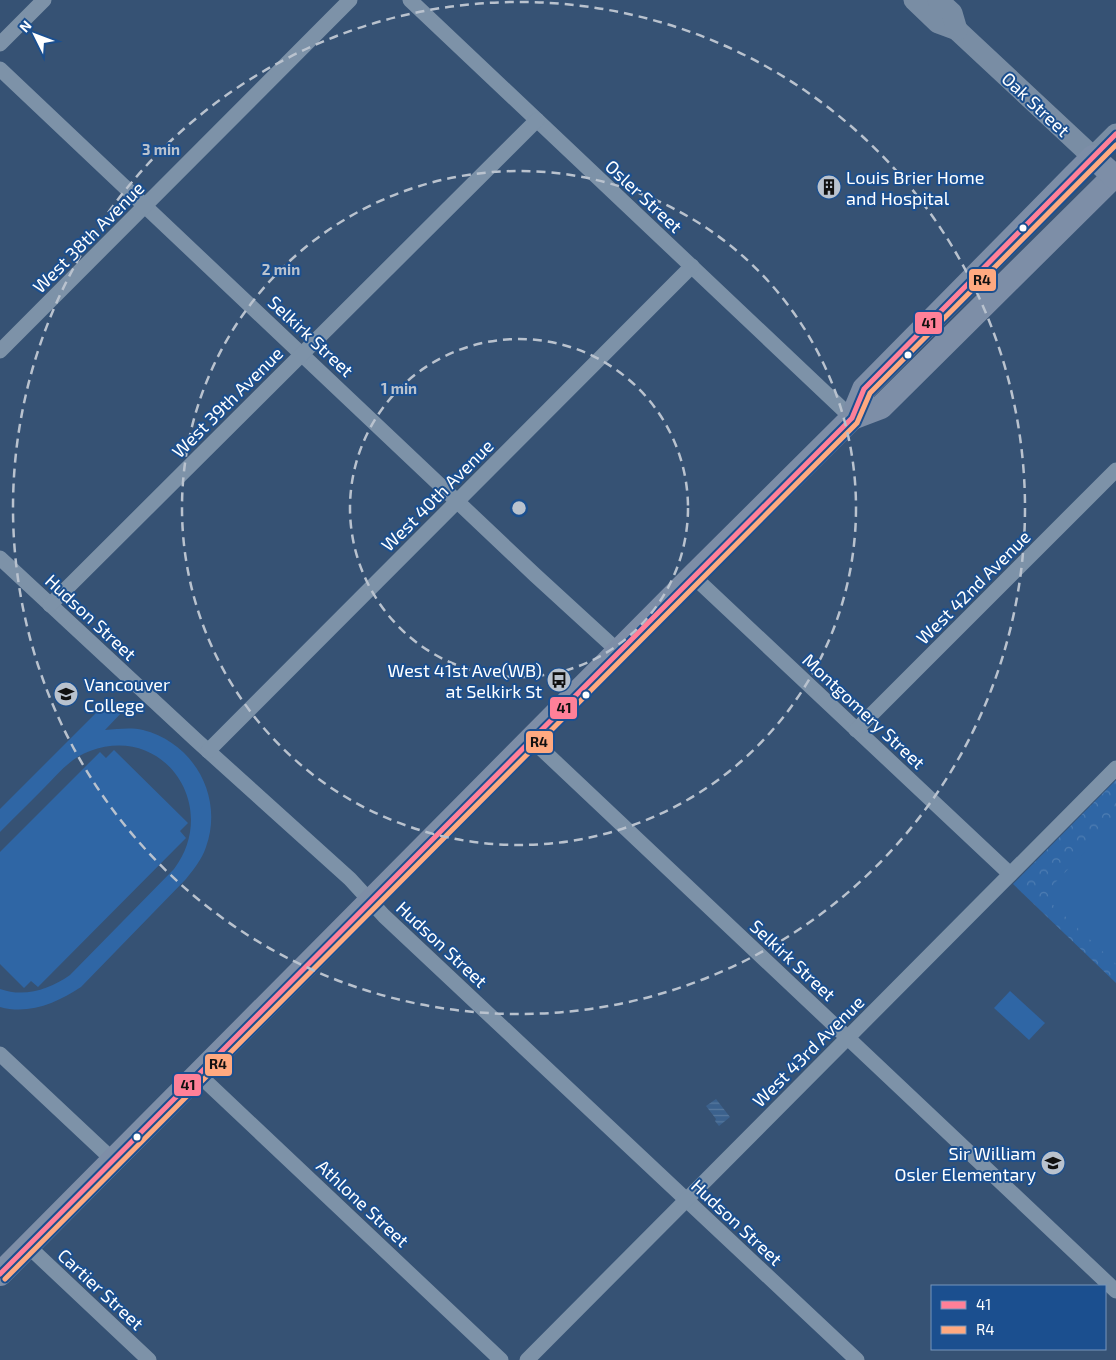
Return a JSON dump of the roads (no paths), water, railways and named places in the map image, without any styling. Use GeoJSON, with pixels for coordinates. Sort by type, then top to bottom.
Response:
{"type":"FeatureCollection","features":[{"type":"Feature","properties":{"kind":"main road","name":"Oak Street"},"geometry":{"type":"LineString","coordinates":[[914,0],[938,23],[957,30],[1115,176]]}},
{"type":"Feature","properties":{"kind":"main road","name":"Oak Street"},"geometry":{"type":"LineString","coordinates":[[938,0],[952,12],[957,30]]}},
{"type":"Feature","properties":{"kind":"main road"},"geometry":{"type":"LineString","coordinates":[[0,1274],[370,900],[852,418],[864,389],[1116,134]]}},
{"type":"Feature","properties":{"kind":"main road"},"geometry":{"type":"LineString","coordinates":[[852,418],[881,407],[1115,176]]}},
{"type":"Feature","properties":{"kind":"street"},"geometry":{"type":"LineString","coordinates":[[0,44],[44,0]]}},
{"type":"Feature","properties":{"kind":"street","name":"West 38th Avenue"},"geometry":{"type":"LineString","coordinates":[[0,351],[350,0]]}},
{"type":"Feature","properties":{"kind":"street","name":"Osler Street"},"geometry":{"type":"LineString","coordinates":[[410,0],[852,418]]}},
{"type":"Feature","properties":{"kind":"street","name":"Selkirk Street"},"geometry":{"type":"LineString","coordinates":[[0,69],[457,502],[618,651]]}},
{"type":"Feature","properties":{"kind":"street","name":"West 39th Avenue"},"geometry":{"type":"LineString","coordinates":[[50,605],[537,120]]}},
{"type":"Feature","properties":{"kind":"street","name":"West 40th Avenue"},"geometry":{"type":"LineString","coordinates":[[208,751],[692,266]]}},
{"type":"Feature","properties":{"kind":"street","name":"West 42nd Avenue"},"geometry":{"type":"LineString","coordinates":[[856,730],[1116,470]]}},
{"type":"Feature","properties":{"kind":"street","name":"Hudson Street"},"geometry":{"type":"LineString","coordinates":[[0,558],[208,751],[350,879],[384,916],[857,1360]]}},
{"type":"Feature","properties":{"kind":"street","name":"Montgomery Street"},"geometry":{"type":"LineString","coordinates":[[693,576],[1010,874]]}},
{"type":"Feature","properties":{"kind":"street","name":"Selkirk Street"},"geometry":{"type":"LineString","coordinates":[[531,739],[1116,1291]]}},
{"type":"Feature","properties":{"kind":"street","name":"West 43rd Avenue"},"geometry":{"type":"LineString","coordinates":[[527,1360],[1116,768]]}},
{"type":"Feature","properties":{"kind":"street"},"geometry":{"type":"LineString","coordinates":[[0,1054],[112,1160]]}},
{"type":"Feature","properties":{"kind":"street","name":"Athlone Street"},"geometry":{"type":"LineString","coordinates":[[198,1074],[501,1360]]}},
{"type":"Feature","properties":{"kind":"street","name":"Cartier Street"},"geometry":{"type":"LineString","coordinates":[[28,1246],[149,1360]]}},
{"type":"Feature","properties":{"kind":"place","name":"Louis Brier Home and Hospital"},"geometry":{"type":"Point","coordinates":[829,187]}},
{"type":"Feature","properties":{"kind":"place","name":"West 41st Ave(WB) at Selkirk St"},"geometry":{"type":"Point","coordinates":[559,680]}},
{"type":"Feature","properties":{"kind":"place","name":"Vancouver College"},"geometry":{"type":"Point","coordinates":[66,694]}},
{"type":"Feature","properties":{"kind":"place","name":"Sir William Osler Elementary"},"geometry":{"type":"Point","coordinates":[1053,1163]}}]}
